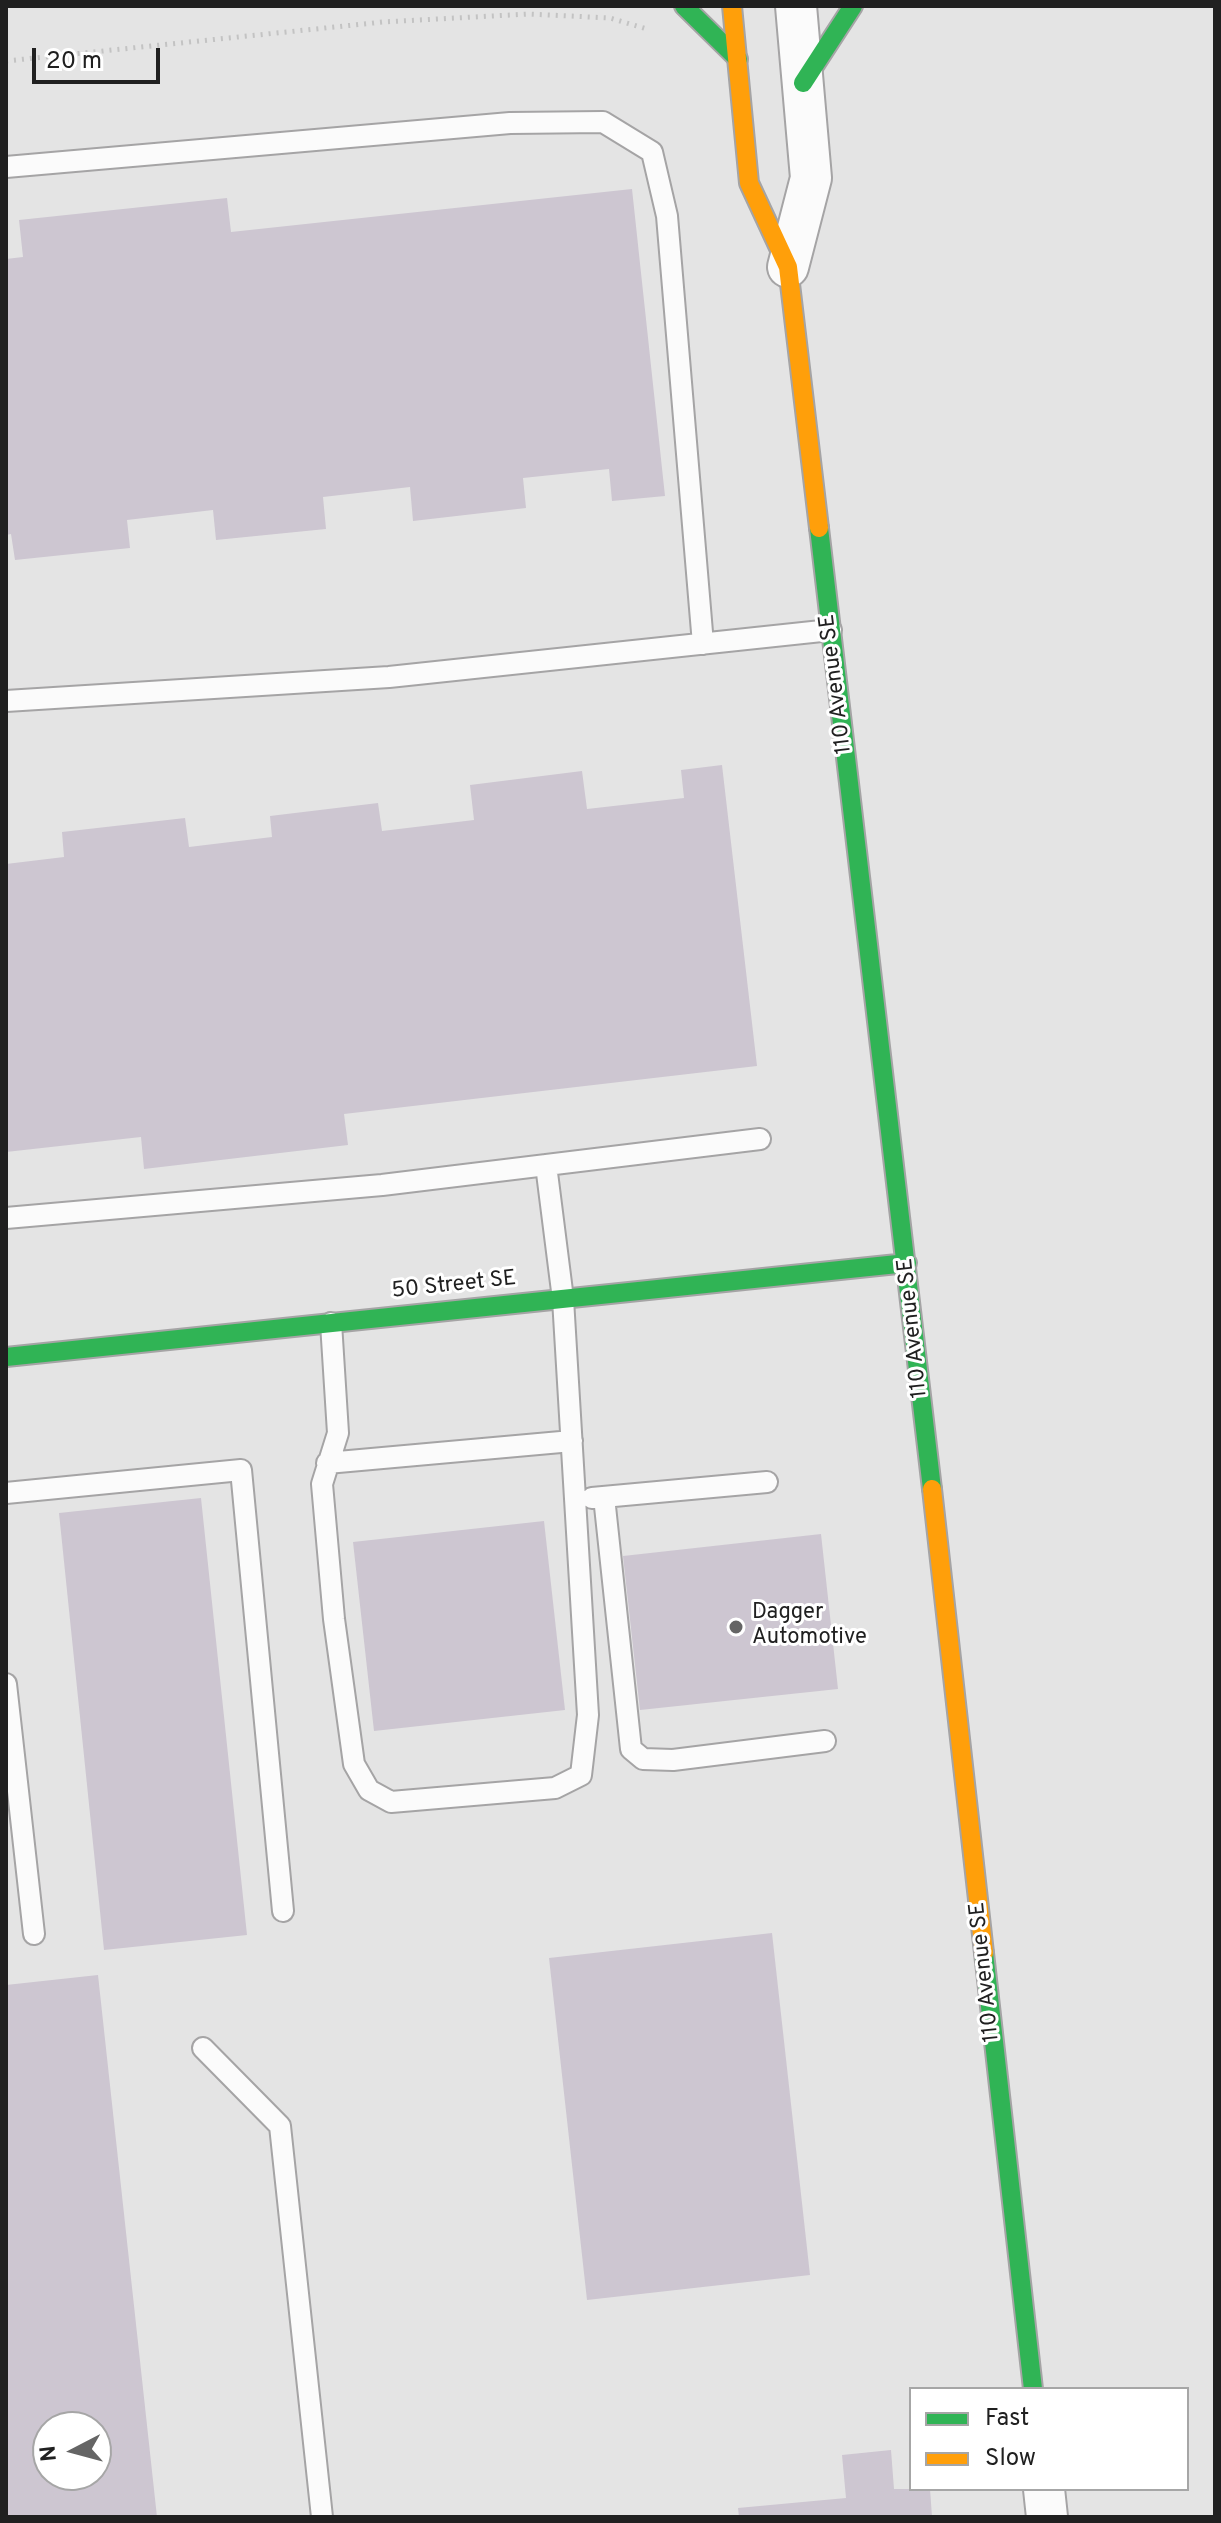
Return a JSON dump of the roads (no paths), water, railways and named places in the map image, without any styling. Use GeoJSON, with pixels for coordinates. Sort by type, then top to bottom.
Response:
{"type":"FeatureCollection","features":[{"type":"Feature","properties":{"kind":"street"},"geometry":{"type":"LineString","coordinates":[[684,6],[738,59]]}},
{"type":"Feature","properties":{"kind":"street","name":"110 Avenue SE"},"geometry":{"type":"LineString","coordinates":[[732,6],[749,183],[788,267],[907,1263],[1033,2387]]}},
{"type":"Feature","properties":{"kind":"street","name":"110 Avenue SE"},"geometry":{"type":"LineString","coordinates":[[788,267],[811,178],[796,6]]}},
{"type":"Feature","properties":{"kind":"street"},"geometry":{"type":"LineString","coordinates":[[803,83],[853,6]]}},
{"type":"Feature","properties":{"kind":"street","name":"50 Street SE"},"geometry":{"type":"LineString","coordinates":[[6,1357],[907,1263]]}},
{"type":"Feature","properties":{"kind":"street"},"geometry":{"type":"LineString","coordinates":[[1044,2491],[1047,2517]]}},
{"type":"Feature","properties":{"kind":"lane"},"geometry":{"type":"LineString","coordinates":[[6,167],[510,123],[603,122],[652,152],[667,216],[703,644]]}},
{"type":"Feature","properties":{"kind":"lane"},"geometry":{"type":"LineString","coordinates":[[6,701],[389,677],[831,630]]}},
{"type":"Feature","properties":{"kind":"lane"},"geometry":{"type":"LineString","coordinates":[[6,1218],[382,1185],[760,1139]]}},
{"type":"Feature","properties":{"kind":"lane"},"geometry":{"type":"LineString","coordinates":[[331,1323],[338,1433],[322,1484],[333,1604],[354,1764],[369,1790],[391,1802],[555,1788],[581,1775],[588,1715],[576,1499],[563,1299],[546,1165]]}},
{"type":"Feature","properties":{"kind":"lane"},"geometry":{"type":"LineString","coordinates":[[327,1463],[572,1441]]}},
{"type":"Feature","properties":{"kind":"lane"},"geometry":{"type":"LineString","coordinates":[[6,1493],[241,1470],[283,1911]]}},
{"type":"Feature","properties":{"kind":"lane"},"geometry":{"type":"LineString","coordinates":[[576,1499],[767,1482]]}},
{"type":"Feature","properties":{"kind":"lane"},"geometry":{"type":"LineString","coordinates":[[604,1497],[631,1749],[643,1759],[673,1760],[825,1741]]}},
{"type":"Feature","properties":{"kind":"lane"},"geometry":{"type":"LineString","coordinates":[[6,1684],[34,1934]]}},
{"type":"Feature","properties":{"kind":"lane"},"geometry":{"type":"LineString","coordinates":[[203,2048],[280,2126],[322,2517]]}},
{"type":"Feature","properties":{"kind":"place","name":"Dagger Automotive"},"geometry":{"type":"Point","coordinates":[736,1627]}}]}
